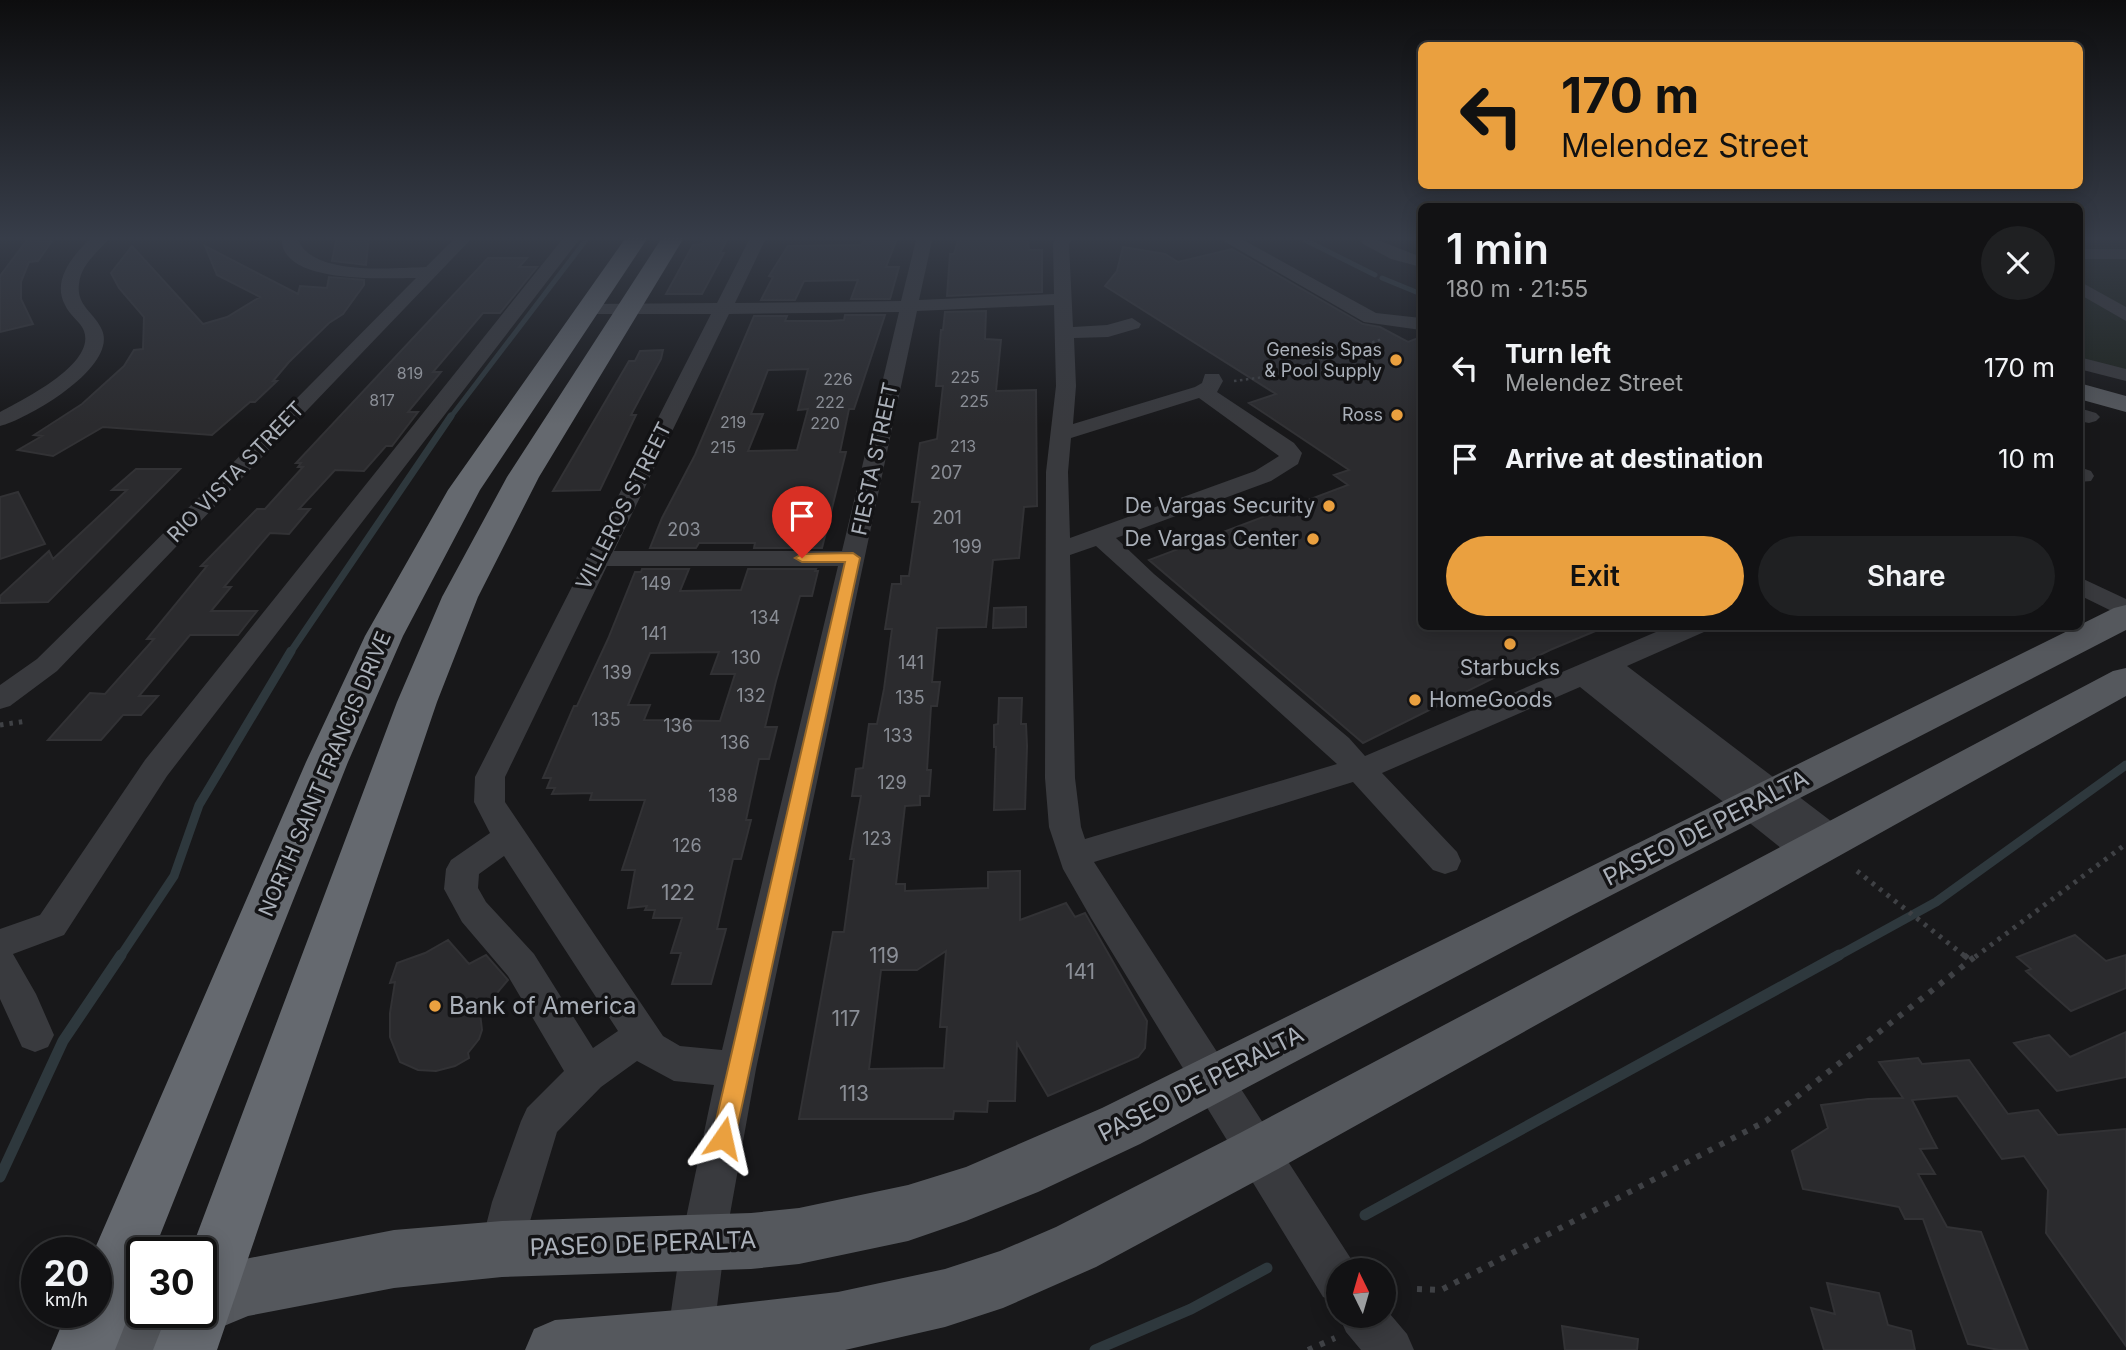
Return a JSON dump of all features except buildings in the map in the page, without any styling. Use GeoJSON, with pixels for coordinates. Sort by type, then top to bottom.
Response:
{"type":"FeatureCollection","features":[{"type":"Feature","properties":{"kind":"highway","name":"NORTH SAINT FRANCIS DRIVE"},"geometry":{"type":"LineString","coordinates":[[217,1262],[435,655],[460,597],[612,299]]}},
{"type":"Feature","properties":{"kind":"highway","name":"NORTH SAINT FRANCIS DRIVE"},"geometry":{"type":"LineString","coordinates":[[83,1350],[327,762],[384,636],[464,489],[617,299]]}},
{"type":"Feature","properties":{"kind":"highway"},"geometry":{"type":"LineString","coordinates":[[185,1350],[193,1328]]}},
{"type":"Feature","properties":{"kind":"main road"},"geometry":{"type":"LineString","coordinates":[[2083,378],[2126,389]]}},
{"type":"Feature","properties":{"kind":"main road"},"geometry":{"type":"LineString","coordinates":[[2083,392],[2126,404]]}},
{"type":"Feature","properties":{"kind":"main road","name":"PASEO DE PERALTA"},"geometry":{"type":"LineString","coordinates":[[217,1300],[245,1288],[289,1277],[394,1259],[502,1249],[799,1236],[908,1213],[1019,1173],[1211,1081],[1557,902],[2126,616]]}},
{"type":"Feature","properties":{"kind":"main road"},"geometry":{"type":"LineString","coordinates":[[555,1350],[690,1339],[838,1322],[945,1298],[1003,1279],[1076,1247],[1833,854],[2126,680]]}},
{"type":"Feature","properties":{"kind":"main road"},"geometry":{"type":"LineString","coordinates":[[93,1350],[147,1328]]}},
{"type":"Feature","properties":{"kind":"street"},"geometry":{"type":"LineString","coordinates":[[0,420],[73,375],[92,352],[94,332],[71,299]]}},
{"type":"Feature","properties":{"kind":"street","name":"RIO VISTA STREET"},"geometry":{"type":"LineString","coordinates":[[0,699],[47,664],[67,645],[406,299]]}},
{"type":"Feature","properties":{"kind":"street"},"geometry":{"type":"LineString","coordinates":[[0,944],[52,925],[156,768],[524,299]]}},
{"type":"Feature","properties":{"kind":"street","name":"VILLEROS STREET"},"geometry":{"type":"LineString","coordinates":[[509,837],[488,801],[490,777],[634,492],[727,299]]}},
{"type":"Feature","properties":{"kind":"street","name":"FIESTA STREET"},"geometry":{"type":"LineString","coordinates":[[690,1339],[703,1242],[737,1069],[910,299]]}},
{"type":"Feature","properties":{"kind":"street"},"geometry":{"type":"LineString","coordinates":[[1063,299],[1063,434],[1057,472],[1057,551],[1060,778],[1065,827],[1075,855],[1110,919],[1326,1260]]}},
{"type":"Feature","properties":{"kind":"street"},"geometry":{"type":"LineString","coordinates":[[1337,299],[1371,318],[1418,324]]}},
{"type":"Feature","properties":{"kind":"street"},"geometry":{"type":"LineString","coordinates":[[2100,299],[2126,315]]}},
{"type":"Feature","properties":{"kind":"street"},"geometry":{"type":"LineString","coordinates":[[608,309],[1004,304],[1064,313],[1108,331],[1132,324]]}},
{"type":"Feature","properties":{"kind":"street"},"geometry":{"type":"LineString","coordinates":[[2083,364],[2126,375]]}},
{"type":"Feature","properties":{"kind":"street"},"geometry":{"type":"LineString","coordinates":[[1057,551],[1263,476],[1290,459],[1291,453],[1213,383],[1063,434]]}},
{"type":"Feature","properties":{"kind":"street"},"geometry":{"type":"LineString","coordinates":[[1100,536],[1145,579],[1338,746],[1445,860]]}},
{"type":"Feature","properties":{"kind":"street"},"geometry":{"type":"LineString","coordinates":[[598,559],[853,558]]}},
{"type":"Feature","properties":{"kind":"street"},"geometry":{"type":"LineString","coordinates":[[2083,587],[2126,610]]}},
{"type":"Feature","properties":{"kind":"street"},"geometry":{"type":"LineString","coordinates":[[1075,855],[1386,761],[1686,630]]}},
{"type":"Feature","properties":{"kind":"street"},"geometry":{"type":"LineString","coordinates":[[1596,671],[1833,854]]}},
{"type":"Feature","properties":{"kind":"street"},"geometry":{"type":"LineString","coordinates":[[587,1074],[521,965],[474,912],[461,889],[463,869],[509,837],[642,1036],[661,1057],[674,1063],[737,1069]]}},
{"type":"Feature","properties":{"kind":"street"},"geometry":{"type":"LineString","coordinates":[[0,965],[23,1006],[35,1035]]}},
{"type":"Feature","properties":{"kind":"street"},"geometry":{"type":"LineString","coordinates":[[502,1249],[513,1202],[541,1121],[587,1074],[642,1036]]}},
{"type":"Feature","properties":{"kind":"street"},"geometry":{"type":"LineString","coordinates":[[1353,1328],[1391,1350]]}},
{"type":"Feature","properties":{"kind":"path"},"geometry":{"type":"LineString","coordinates":[[1213,383],[1252,381],[1315,362],[1331,353],[1386,338]]}},
{"type":"Feature","properties":{"kind":"path"},"geometry":{"type":"LineString","coordinates":[[0,725],[27,721]]}},
{"type":"Feature","properties":{"kind":"path"},"geometry":{"type":"LineString","coordinates":[[1417,1289],[1441,1290],[1766,1121],[1970,960],[2126,844]]}},
{"type":"Feature","properties":{"kind":"path"},"geometry":{"type":"LineString","coordinates":[[1833,854],[1970,960]]}},
{"type":"Feature","properties":{"kind":"path"},"geometry":{"type":"LineString","coordinates":[[1308,1350],[1346,1328]]}},
{"type":"Feature","properties":{"kind":"shaded area"},"geometry":{"type":"Polygon","coordinates":[[[2083,299],[2126,299],[2126,373],[2083,364],[2083,299]]]}},
{"type":"Feature","properties":{"kind":"waterway"},"geometry":{"type":"LineString","coordinates":[[450,418],[541,299]]}},
{"type":"Feature","properties":{"kind":"waterway"},"geometry":{"type":"LineString","coordinates":[[290,653],[451,416]]}},
{"type":"Feature","properties":{"kind":"waterway"},"geometry":{"type":"LineString","coordinates":[[120,957],[174,876],[199,805],[291,651]]}},
{"type":"Feature","properties":{"kind":"waterway"},"geometry":{"type":"LineString","coordinates":[[1836,957],[1936,902],[2126,765]]}},
{"type":"Feature","properties":{"kind":"waterway"},"geometry":{"type":"LineString","coordinates":[[0,1177],[63,1041],[121,955]]}},
{"type":"Feature","properties":{"kind":"waterway"},"geometry":{"type":"LineString","coordinates":[[1365,1215],[1839,955]]}},
{"type":"Feature","properties":{"kind":"waterway"},"geometry":{"type":"LineString","coordinates":[[1095,1350],[1191,1309],[1267,1268]]}},
{"type":"Feature","properties":{"kind":"place","name":"Genesis Spas & Pool Supply"},"geometry":{"type":"Point","coordinates":[1396,360]}},
{"type":"Feature","properties":{"kind":"place","name":"Ross"},"geometry":{"type":"Point","coordinates":[1397,415]}},
{"type":"Feature","properties":{"kind":"place","name":"De Vargas Security"},"geometry":{"type":"Point","coordinates":[1329,506]}},
{"type":"Feature","properties":{"kind":"place","name":"De Vargas Center"},"geometry":{"type":"Point","coordinates":[1313,539]}},
{"type":"Feature","properties":{"kind":"place","name":"Starbucks"},"geometry":{"type":"Point","coordinates":[1510,644]}},
{"type":"Feature","properties":{"kind":"place","name":"HomeGoods"},"geometry":{"type":"Point","coordinates":[1415,700]}},
{"type":"Feature","properties":{"kind":"place","name":"Bank of America"},"geometry":{"type":"Point","coordinates":[435,1006]}},
{"type":"Feature","properties":{"kind":"route"},"geometry":{"type":"LineString","coordinates":[[723,1138],[853,558],[802,558]]}}]}
